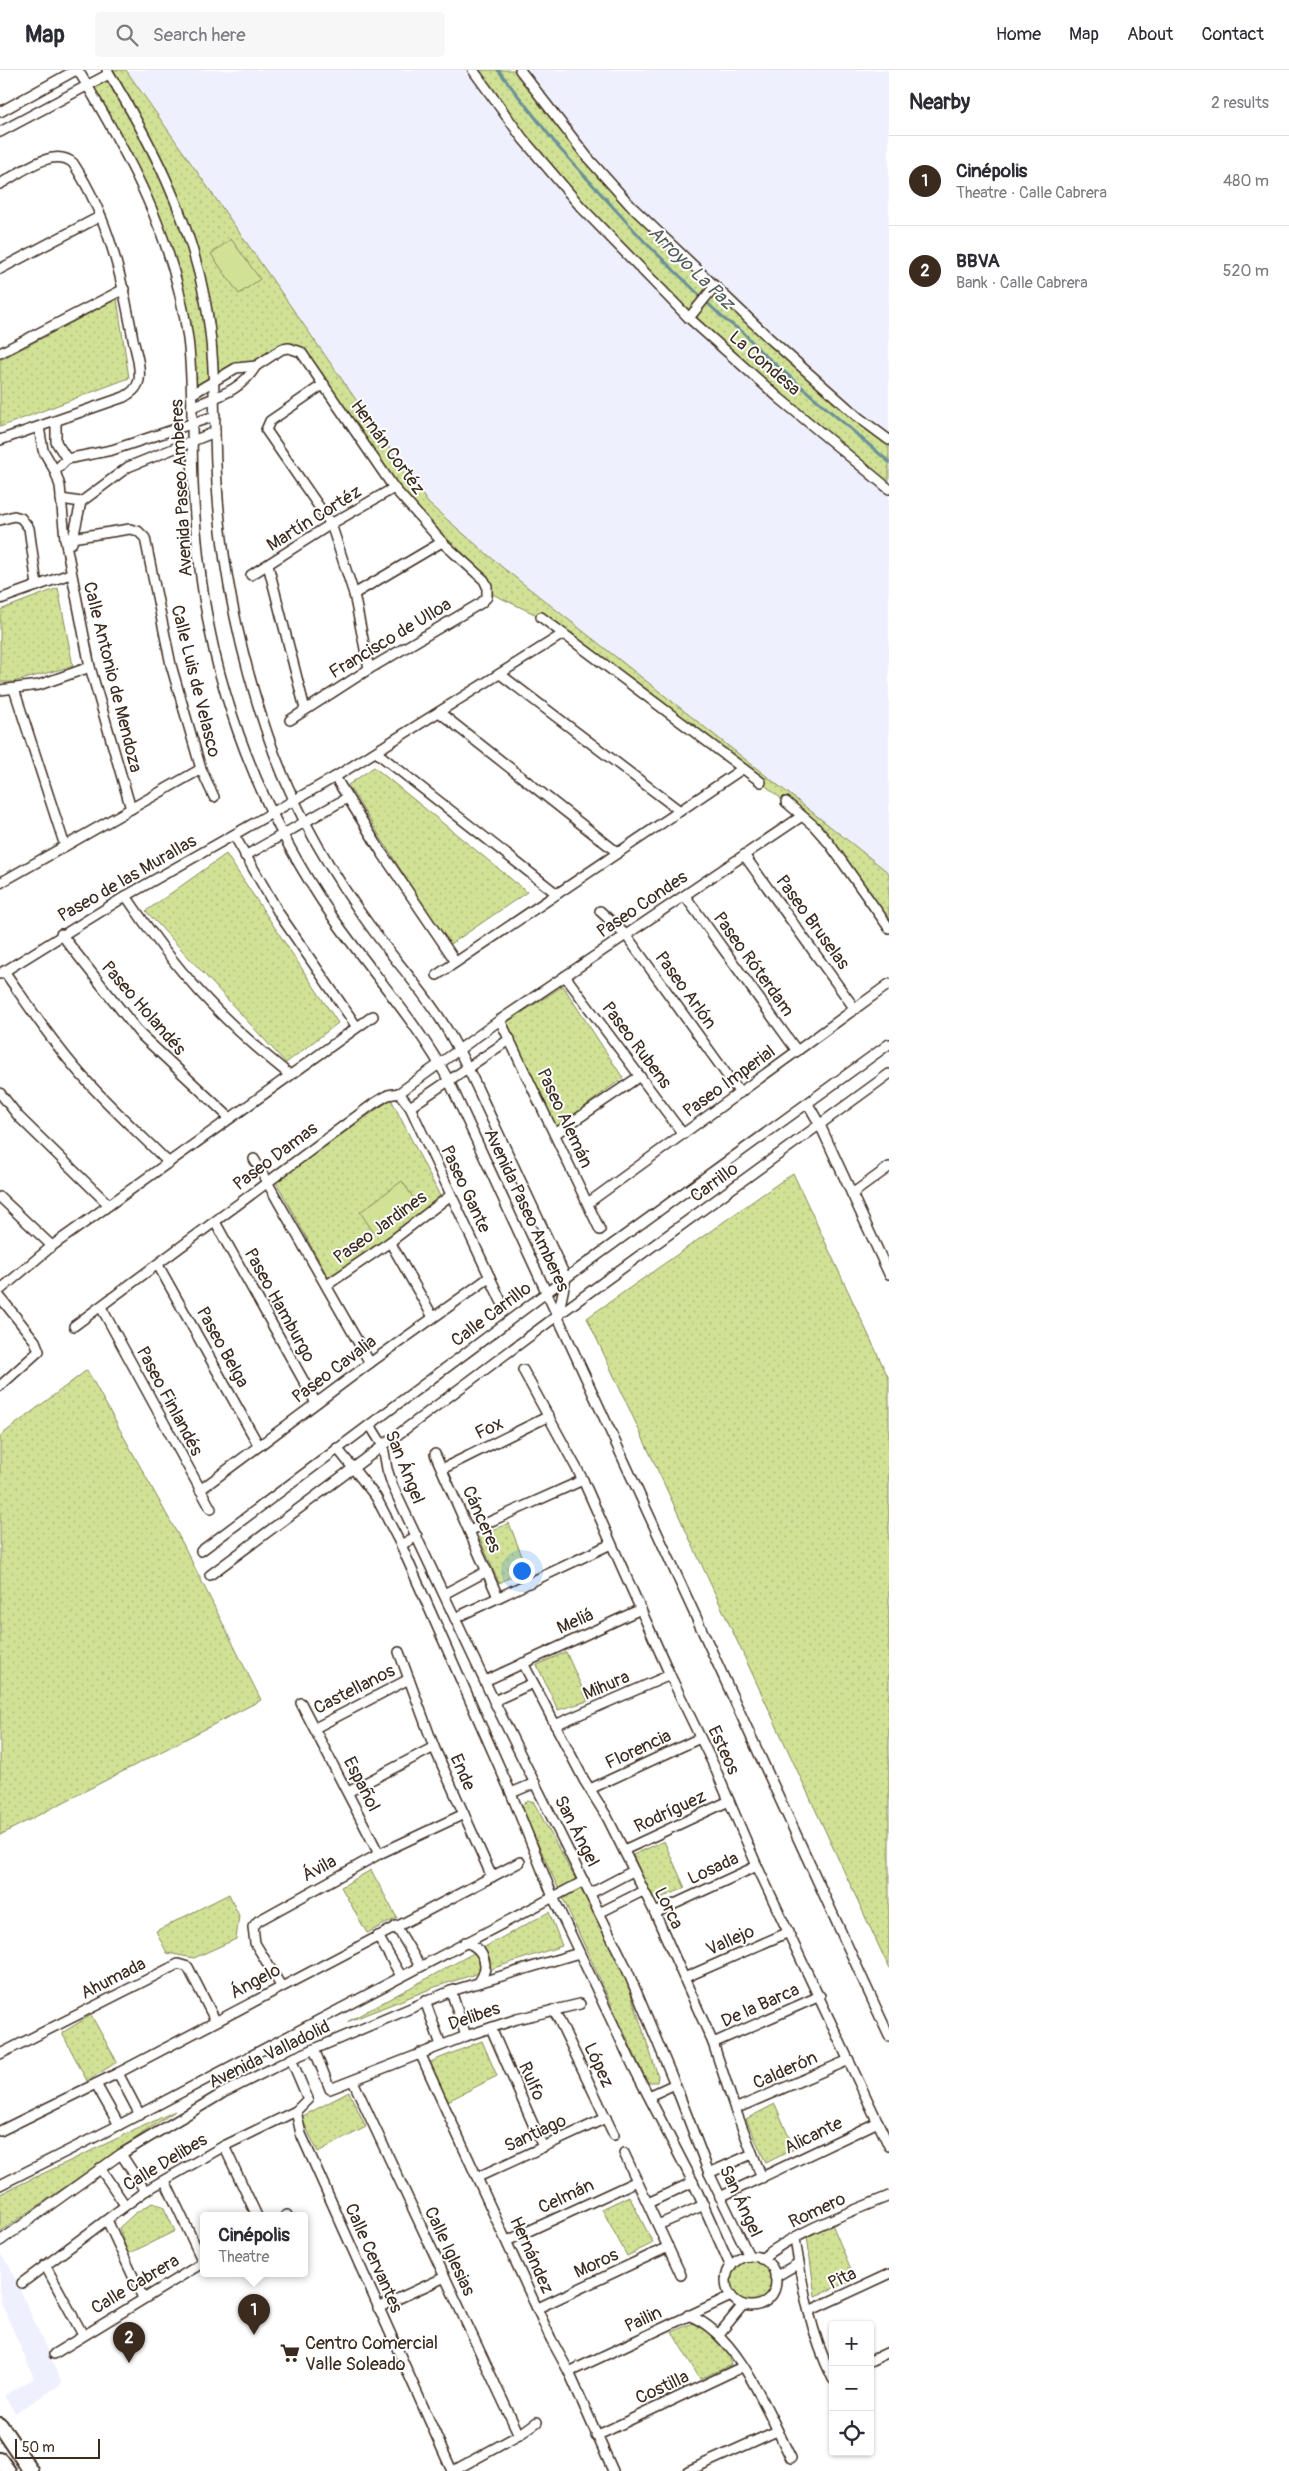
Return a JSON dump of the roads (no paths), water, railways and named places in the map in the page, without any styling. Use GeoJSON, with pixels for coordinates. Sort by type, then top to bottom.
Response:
{"type":"FeatureCollection","features":[{"type":"Feature","properties":{"kind":"main road"},"geometry":{"type":"LineString","coordinates":[[0,2425],[31,2471]]}},
{"type":"Feature","properties":{"kind":"main road"},"geometry":{"type":"LineString","coordinates":[[0,2460],[8,2471]]}},
{"type":"Feature","properties":{"kind":"street","name":"Avenida Paseo Amberes"},"geometry":{"type":"LineString","coordinates":[[77,70],[88,86],[143,185],[164,240],[186,330],[192,394],[196,537],[212,642],[239,737],[272,813],[334,919],[420,1032],[440,1063],[546,1293],[558,1315]]}},
{"type":"Feature","properties":{"kind":"street"},"geometry":{"type":"LineString","coordinates":[[0,112],[77,70]]}},
{"type":"Feature","properties":{"kind":"street","name":"La Condesa"},"geometry":{"type":"LineString","coordinates":[[473,70],[523,139],[581,207],[779,398],[889,489]]}},
{"type":"Feature","properties":{"kind":"street","name":"La Condesa"},"geometry":{"type":"LineString","coordinates":[[520,70],[600,172],[711,291],[889,440]]}},
{"type":"Feature","properties":{"kind":"street","name":"Avenida Paseo Amberes"},"geometry":{"type":"LineString","coordinates":[[108,72],[148,141],[178,206],[195,255],[206,302],[214,381],[220,522],[234,618],[268,737],[304,822],[354,904],[430,1004],[459,1050],[566,1278],[558,1315]]}},
{"type":"Feature","properties":{"kind":"street"},"geometry":{"type":"LineString","coordinates":[[0,132],[88,86],[108,72]]}},
{"type":"Feature","properties":{"kind":"street"},"geometry":{"type":"LineString","coordinates":[[0,184],[48,159],[61,156],[74,163],[101,216],[115,253],[140,373],[138,382],[130,394],[0,440]]}},
{"type":"Feature","properties":{"kind":"street"},"geometry":{"type":"LineString","coordinates":[[0,269],[101,216]]}},
{"type":"Feature","properties":{"kind":"street"},"geometry":{"type":"LineString","coordinates":[[0,353],[124,289]]}},
{"type":"Feature","properties":{"kind":"street"},"geometry":{"type":"LineString","coordinates":[[691,314],[711,291]]}},
{"type":"Feature","properties":{"kind":"street","name":"Hernán Cortéz"},"geometry":{"type":"LineString","coordinates":[[256,366],[282,349],[289,348],[301,352],[394,488],[442,542],[484,580],[488,592]]}},
{"type":"Feature","properties":{"kind":"street"},"geometry":{"type":"LineString","coordinates":[[192,394],[236,368],[256,366]]}},
{"type":"Feature","properties":{"kind":"street"},"geometry":{"type":"LineString","coordinates":[[192,407],[246,381],[256,366]]}},
{"type":"Feature","properties":{"kind":"street"},"geometry":{"type":"LineString","coordinates":[[324,384],[270,421],[266,427],[267,433],[331,524],[354,594],[370,668]]}},
{"type":"Feature","properties":{"kind":"street"},"geometry":{"type":"LineString","coordinates":[[55,471],[67,459],[112,450],[215,416]]}},
{"type":"Feature","properties":{"kind":"street"},"geometry":{"type":"LineString","coordinates":[[56,421],[56,442],[67,459]]}},
{"type":"Feature","properties":{"kind":"street"},"geometry":{"type":"LineString","coordinates":[[38,427],[43,450],[55,471],[69,539]]}},
{"type":"Feature","properties":{"kind":"street"},"geometry":{"type":"LineString","coordinates":[[62,499],[81,502],[128,467],[215,432]]}},
{"type":"Feature","properties":{"kind":"street","name":"Martín Cortéz"},"geometry":{"type":"LineString","coordinates":[[251,575],[331,524],[394,488]]}},
{"type":"Feature","properties":{"kind":"street","name":"Calle Antonio de Mendoza"},"geometry":{"type":"LineString","coordinates":[[81,502],[69,539],[67,552],[70,574],[90,667],[131,809]]}},
{"type":"Feature","properties":{"kind":"street"},"geometry":{"type":"LineString","coordinates":[[0,520],[14,516],[26,522],[29,528],[37,586]]}},
{"type":"Feature","properties":{"kind":"street","name":"Calle Luis de Velasco"},"geometry":{"type":"LineString","coordinates":[[69,539],[130,529],[138,531],[145,538],[171,665],[201,769],[214,797]]}},
{"type":"Feature","properties":{"kind":"street"},"geometry":{"type":"LineString","coordinates":[[354,594],[442,542]]}},
{"type":"Feature","properties":{"kind":"street"},"geometry":{"type":"LineString","coordinates":[[268,565],[306,709]]}},
{"type":"Feature","properties":{"kind":"street"},"geometry":{"type":"LineString","coordinates":[[0,599],[70,574]]}},
{"type":"Feature","properties":{"kind":"street","name":"Francisco de Ulloa"},"geometry":{"type":"LineString","coordinates":[[290,720],[370,668],[481,603],[488,592]]}},
{"type":"Feature","properties":{"kind":"street"},"geometry":{"type":"LineString","coordinates":[[541,617],[742,770],[761,782]]}},
{"type":"Feature","properties":{"kind":"street","name":"Paseo de las Murallas"},"geometry":{"type":"LineString","coordinates":[[2,973],[61,934],[335,777],[563,634]]}},
{"type":"Feature","properties":{"kind":"street"},"geometry":{"type":"LineString","coordinates":[[0,690],[39,685],[90,667]]}},
{"type":"Feature","properties":{"kind":"street"},"geometry":{"type":"LineString","coordinates":[[500,674],[680,811]]}},
{"type":"Feature","properties":{"kind":"street"},"geometry":{"type":"LineString","coordinates":[[14,688],[65,846]]}},
{"type":"Feature","properties":{"kind":"street"},"geometry":{"type":"LineString","coordinates":[[439,712],[618,853]]}},
{"type":"Feature","properties":{"kind":"street"},"geometry":{"type":"LineString","coordinates":[[376,752],[556,894]]}},
{"type":"Feature","properties":{"kind":"street"},"geometry":{"type":"LineString","coordinates":[[0,883],[201,769]]}},
{"type":"Feature","properties":{"kind":"street"},"geometry":{"type":"LineString","coordinates":[[437,975],[742,770]]}},
{"type":"Feature","properties":{"kind":"street"},"geometry":{"type":"LineString","coordinates":[[335,777],[456,962]]}},
{"type":"Feature","properties":{"kind":"street"},"geometry":{"type":"LineString","coordinates":[[245,856],[347,798]]}},
{"type":"Feature","properties":{"kind":"street"},"geometry":{"type":"LineString","coordinates":[[786,802],[829,843],[889,928]]}},
{"type":"Feature","properties":{"kind":"street","name":"Paseo Condes"},"geometry":{"type":"LineString","coordinates":[[500,1020],[802,816]]}},
{"type":"Feature","properties":{"kind":"street"},"geometry":{"type":"LineString","coordinates":[[234,836],[317,972],[357,1027]]}},
{"type":"Feature","properties":{"kind":"street","name":"Paseo Bruselas"},"geometry":{"type":"LineString","coordinates":[[744,855],[855,1009]]}},
{"type":"Feature","properties":{"kind":"street"},"geometry":{"type":"LineString","coordinates":[[126,896],[152,937],[182,975],[223,1018],[290,1075]]}},
{"type":"Feature","properties":{"kind":"street","name":"Paseo Róterdam"},"geometry":{"type":"LineString","coordinates":[[684,896],[797,1051]]}},
{"type":"Feature","properties":{"kind":"street","name":"Paseo Arlón"},"geometry":{"type":"LineString","coordinates":[[600,911],[626,935],[740,1092]]}},
{"type":"Feature","properties":{"kind":"street","name":"Paseo Holandés"},"geometry":{"type":"LineString","coordinates":[[61,934],[140,1034],[230,1118]]}},
{"type":"Feature","properties":{"kind":"street"},"geometry":{"type":"LineString","coordinates":[[2,973],[77,1070],[110,1106],[169,1162]]}},
{"type":"Feature","properties":{"kind":"street","name":"Paseo Rubens"},"geometry":{"type":"LineString","coordinates":[[565,976],[683,1134]]}},
{"type":"Feature","properties":{"kind":"street","name":"Paseo Imperial"},"geometry":{"type":"LineString","coordinates":[[588,1203],[889,984]]}},
{"type":"Feature","properties":{"kind":"street"},"geometry":{"type":"LineString","coordinates":[[0,1290],[52,1246],[373,1016]]}},
{"type":"Feature","properties":{"kind":"street","name":"Paseo Damas"},"geometry":{"type":"LineString","coordinates":[[74,1326],[373,1104],[388,1095],[399,1093],[500,1020]]}},
{"type":"Feature","properties":{"kind":"street","name":"Paseo Alemán"},"geometry":{"type":"LineString","coordinates":[[500,1020],[600,1230]]}},
{"type":"Feature","properties":{"kind":"street"},"geometry":{"type":"LineString","coordinates":[[410,1108],[510,1039]]}},
{"type":"Feature","properties":{"kind":"street","name":"Calle Carrillo"},"geometry":{"type":"LineString","coordinates":[[201,1551],[566,1278],[889,1044]]}},
{"type":"Feature","properties":{"kind":"street","name":"Carrillo"},"geometry":{"type":"LineString","coordinates":[[558,1315],[889,1074]]}},
{"type":"Feature","properties":{"kind":"street"},"geometry":{"type":"LineString","coordinates":[[555,1134],[640,1076]]}},
{"type":"Feature","properties":{"kind":"street"},"geometry":{"type":"LineString","coordinates":[[0,1093],[19,1117],[109,1205]]}},
{"type":"Feature","properties":{"kind":"street","name":"Paseo Gante"},"geometry":{"type":"LineString","coordinates":[[399,1093],[410,1108],[501,1301]]}},
{"type":"Feature","properties":{"kind":"street"},"geometry":{"type":"LineString","coordinates":[[808,1104],[820,1125],[852,1194],[885,1255],[889,1274]]}},
{"type":"Feature","properties":{"kind":"street"},"geometry":{"type":"LineString","coordinates":[[254,1159],[370,1363]]}},
{"type":"Feature","properties":{"kind":"street"},"geometry":{"type":"LineString","coordinates":[[852,1194],[889,1167]]}},
{"type":"Feature","properties":{"kind":"street","name":"Paseo Jardines"},"geometry":{"type":"LineString","coordinates":[[327,1285],[390,1242],[451,1195]]}},
{"type":"Feature","properties":{"kind":"street"},"geometry":{"type":"LineString","coordinates":[[1,1199],[52,1246]]}},
{"type":"Feature","properties":{"kind":"street","name":"Paseo Hamburgo"},"geometry":{"type":"LineString","coordinates":[[215,1222],[316,1403]]}},
{"type":"Feature","properties":{"kind":"street"},"geometry":{"type":"LineString","coordinates":[[390,1242],[433,1317]]}},
{"type":"Feature","properties":{"kind":"street","name":"Paseo Belga"},"geometry":{"type":"LineString","coordinates":[[158,1265],[259,1446]]}},
{"type":"Feature","properties":{"kind":"street","name":"Paseo Cavalia"},"geometry":{"type":"LineString","coordinates":[[200,1490],[370,1363],[490,1277]]}},
{"type":"Feature","properties":{"kind":"street"},"geometry":{"type":"LineString","coordinates":[[0,1297],[35,1341],[39,1351],[0,1386]]}},
{"type":"Feature","properties":{"kind":"street","name":"Paseo Finlandés"},"geometry":{"type":"LineString","coordinates":[[101,1307],[211,1509]]}},
{"type":"Feature","properties":{"kind":"street"},"geometry":{"type":"LineString","coordinates":[[210,1575],[558,1315],[889,2036]]}},
{"type":"Feature","properties":{"kind":"street","name":"Esteos"},"geometry":{"type":"LineString","coordinates":[[523,1370],[550,1416],[583,1480],[757,1866],[820,1996],[889,2146]]}},
{"type":"Feature","properties":{"kind":"street","name":"Fox"},"geometry":{"type":"LineString","coordinates":[[442,1469],[550,1416]]}},
{"type":"Feature","properties":{"kind":"street","name":"San Ángel"},"geometry":{"type":"LineString","coordinates":[[370,1425],[383,1446],[393,1487],[494,1701],[601,1912],[675,2084],[709,2173],[749,2256]]}},
{"type":"Feature","properties":{"kind":"street","name":"San Ángel"},"geometry":{"type":"LineString","coordinates":[[337,1448],[376,1497],[401,1545],[511,1793],[553,1897],[649,2096],[693,2182],[730,2267]]}},
{"type":"Feature","properties":{"kind":"street","name":"Cánceres"},"geometry":{"type":"LineString","coordinates":[[436,1454],[498,1597]]}},
{"type":"Feature","properties":{"kind":"street"},"geometry":{"type":"LineString","coordinates":[[469,1531],[583,1480]]}},
{"type":"Feature","properties":{"kind":"street"},"geometry":{"type":"LineString","coordinates":[[401,1545],[417,1536]]}},
{"type":"Feature","properties":{"kind":"street"},"geometry":{"type":"LineString","coordinates":[[455,1618],[611,1544]]}},
{"type":"Feature","properties":{"kind":"street"},"geometry":{"type":"LineString","coordinates":[[444,1594],[487,1571]]}},
{"type":"Feature","properties":{"kind":"street","name":"Meliá"},"geometry":{"type":"LineString","coordinates":[[485,1681],[641,1609]]}},
{"type":"Feature","properties":{"kind":"street","name":"Ende"},"geometry":{"type":"LineString","coordinates":[[399,1652],[434,1747],[492,1877]]}},
{"type":"Feature","properties":{"kind":"street","name":"Lorca"},"geometry":{"type":"LineString","coordinates":[[523,1662],[656,1913],[713,2043],[734,2110],[762,2178]]}},
{"type":"Feature","properties":{"kind":"street","name":"Mihura"},"geometry":{"type":"LineString","coordinates":[[555,1725],[670,1675]]}},
{"type":"Feature","properties":{"kind":"street","name":"Castellanos"},"geometry":{"type":"LineString","coordinates":[[315,1728],[409,1679]]}},
{"type":"Feature","properties":{"kind":"street"},"geometry":{"type":"LineString","coordinates":[[494,1701],[533,1683]]}},
{"type":"Feature","properties":{"kind":"street","name":"Español"},"geometry":{"type":"LineString","coordinates":[[301,1703],[379,1854]]}},
{"type":"Feature","properties":{"kind":"street","name":"Florencia"},"geometry":{"type":"LineString","coordinates":[[590,1789],[700,1738]]}},
{"type":"Feature","properties":{"kind":"street"},"geometry":{"type":"LineString","coordinates":[[348,1792],[434,1747]]}},
{"type":"Feature","properties":{"kind":"street"},"geometry":{"type":"LineString","coordinates":[[511,1793],[535,1783]]}},
{"type":"Feature","properties":{"kind":"street","name":"Rodríguez"},"geometry":{"type":"LineString","coordinates":[[624,1850],[729,1801]]}},
{"type":"Feature","properties":{"kind":"street","name":"Ávila"},"geometry":{"type":"LineString","coordinates":[[281,1986],[255,1942],[253,1927],[265,1916],[379,1854],[464,1814]]}},
{"type":"Feature","properties":{"kind":"street","name":"Ángelo"},"geometry":{"type":"LineString","coordinates":[[1,2129],[118,2073],[520,1862]]}},
{"type":"Feature","properties":{"kind":"street","name":"Losada"},"geometry":{"type":"LineString","coordinates":[[656,1913],[757,1866]]}},
{"type":"Feature","properties":{"kind":"street"},"geometry":{"type":"LineString","coordinates":[[591,1893],[634,1871]]}},
{"type":"Feature","properties":{"kind":"street","name":"Avenida Valladolid"},"geometry":{"type":"LineString","coordinates":[[0,2185],[140,2115],[465,1942],[584,1881]]}},
{"type":"Feature","properties":{"kind":"street"},"geometry":{"type":"LineString","coordinates":[[601,1912],[643,1891]]}},
{"type":"Feature","properties":{"kind":"street"},"geometry":{"type":"LineString","coordinates":[[396,1926],[420,1966]]}},
{"type":"Feature","properties":{"kind":"street","name":"Vallejo"},"geometry":{"type":"LineString","coordinates":[[684,1978],[789,1932]]}},
{"type":"Feature","properties":{"kind":"street"},"geometry":{"type":"LineString","coordinates":[[378,1936],[401,1976]]}},
{"type":"Feature","properties":{"kind":"street"},"geometry":{"type":"LineString","coordinates":[[465,1942],[477,1948],[484,1958],[485,1971],[479,1982]]}},
{"type":"Feature","properties":{"kind":"street","name":"Avenida Valladolid"},"geometry":{"type":"LineString","coordinates":[[0,2241],[121,2154],[199,2107],[291,2059],[451,1991],[579,1953]]}},
{"type":"Feature","properties":{"kind":"street","name":"Ahumada"},"geometry":{"type":"LineString","coordinates":[[0,2054],[178,1964],[188,1967],[216,2020]]}},
{"type":"Feature","properties":{"kind":"street"},"geometry":{"type":"LineString","coordinates":[[451,1991],[466,2036]]}},
{"type":"Feature","properties":{"kind":"street","name":"De la Barca"},"geometry":{"type":"LineString","coordinates":[[713,2043],[820,1996]]}},
{"type":"Feature","properties":{"kind":"street"},"geometry":{"type":"LineString","coordinates":[[425,2001],[441,2045]]}},
{"type":"Feature","properties":{"kind":"street","name":"Delibes"},"geometry":{"type":"LineString","coordinates":[[353,2081],[466,2036],[552,2010],[580,2004]]}},
{"type":"Feature","properties":{"kind":"street","name":"López"},"geometry":{"type":"LineString","coordinates":[[552,2010],[558,2018],[614,2135]]}},
{"type":"Feature","properties":{"kind":"street","name":"Rulfo"},"geometry":{"type":"LineString","coordinates":[[491,2028],[543,2147]]}},
{"type":"Feature","properties":{"kind":"street"},"geometry":{"type":"LineString","coordinates":[[314,2049],[330,2089],[353,2081]]}},
{"type":"Feature","properties":{"kind":"street","name":"Hernández"},"geometry":{"type":"LineString","coordinates":[[420,2053],[569,2372],[612,2471]]}},
{"type":"Feature","properties":{"kind":"street","name":"Calle Delibes"},"geometry":{"type":"LineString","coordinates":[[22,2283],[145,2191],[166,2181],[224,2146],[296,2111],[308,2099],[291,2059]]}},
{"type":"Feature","properties":{"kind":"street","name":"Calderón"},"geometry":{"type":"LineString","coordinates":[[734,2110],[849,2060]]}},
{"type":"Feature","properties":{"kind":"street"},"geometry":{"type":"LineString","coordinates":[[118,2073],[140,2115]]}},
{"type":"Feature","properties":{"kind":"street","name":"Calle Iglesias"},"geometry":{"type":"LineString","coordinates":[[353,2081],[519,2435]]}},
{"type":"Feature","properties":{"kind":"street"},"geometry":{"type":"LineString","coordinates":[[96,2084],[119,2125]]}},
{"type":"Feature","properties":{"kind":"street"},"geometry":{"type":"LineString","coordinates":[[649,2096],[675,2084]]}},
{"type":"Feature","properties":{"kind":"street","name":"Calle Cervantes"},"geometry":{"type":"LineString","coordinates":[[296,2111],[301,2134],[453,2471],[519,2435],[537,2422]]}},
{"type":"Feature","properties":{"kind":"street","name":"Santiago"},"geometry":{"type":"LineString","coordinates":[[478,2177],[606,2118]]}},
{"type":"Feature","properties":{"kind":"street","name":"Alicante"},"geometry":{"type":"LineString","coordinates":[[720,2197],[878,2122]]}},
{"type":"Feature","properties":{"kind":"street"},"geometry":{"type":"LineString","coordinates":[[224,2146],[255,2212]]}},
{"type":"Feature","properties":{"kind":"street"},"geometry":{"type":"LineString","coordinates":[[121,2154],[145,2191]]}},
{"type":"Feature","properties":{"kind":"street"},"geometry":{"type":"LineString","coordinates":[[624,2154],[681,2275]]}},
{"type":"Feature","properties":{"kind":"street"},"geometry":{"type":"LineString","coordinates":[[709,2173],[752,2154]]}},
{"type":"Feature","properties":{"kind":"street"},"geometry":{"type":"LineString","coordinates":[[100,2168],[124,2205]]}},
{"type":"Feature","properties":{"kind":"street"},"geometry":{"type":"LineString","coordinates":[[166,2181],[200,2253]]}},
{"type":"Feature","properties":{"kind":"street","name":"Celmán"},"geometry":{"type":"LineString","coordinates":[[507,2241],[638,2181]]}},
{"type":"Feature","properties":{"kind":"street"},"geometry":{"type":"LineString","coordinates":[[648,2203],[693,2182]]}},
{"type":"Feature","properties":{"kind":"street","name":"Romero"},"geometry":{"type":"LineString","coordinates":[[761,2258],[795,2238],[889,2196]]}},
{"type":"Feature","properties":{"kind":"street"},"geometry":{"type":"LineString","coordinates":[[658,2225],[704,2205]]}},
{"type":"Feature","properties":{"kind":"street"},"geometry":{"type":"LineString","coordinates":[[107,2220],[143,2298]]}},
{"type":"Feature","properties":{"kind":"street"},"geometry":{"type":"LineString","coordinates":[[795,2238],[809,2311],[829,2371]]}},
{"type":"Feature","properties":{"kind":"street","name":"Moros"},"geometry":{"type":"LineString","coordinates":[[538,2308],[668,2247]]}},
{"type":"Feature","properties":{"kind":"street"},"geometry":{"type":"LineString","coordinates":[[749,2256],[761,2258],[772,2269],[775,2277],[774,2291],[758,2306],[743,2305],[731,2296],[726,2281],[730,2267],[742,2258],[749,2256]]}},
{"type":"Feature","properties":{"kind":"street"},"geometry":{"type":"LineString","coordinates":[[775,2277],[799,2263]]}},
{"type":"Feature","properties":{"kind":"street","name":"Calle Cabrera"},"geometry":{"type":"LineString","coordinates":[[54,2354],[82,2335],[200,2264]]}},
{"type":"Feature","properties":{"kind":"street"},"geometry":{"type":"LineString","coordinates":[[45,2266],[82,2335]]}},
{"type":"Feature","properties":{"kind":"street","name":"Pita"},"geometry":{"type":"LineString","coordinates":[[809,2311],[889,2274]]}},
{"type":"Feature","properties":{"kind":"street"},"geometry":{"type":"LineString","coordinates":[[378,2308],[445,2278]]}},
{"type":"Feature","properties":{"kind":"street","name":"Pailin"},"geometry":{"type":"LineString","coordinates":[[569,2372],[731,2296]]}},
{"type":"Feature","properties":{"kind":"street"},"geometry":{"type":"LineString","coordinates":[[719,2334],[743,2305]]}},
{"type":"Feature","properties":{"kind":"street"},"geometry":{"type":"LineString","coordinates":[[688,2315],[708,2324],[719,2334],[742,2367],[790,2458]]}},
{"type":"Feature","properties":{"kind":"street"},"geometry":{"type":"LineString","coordinates":[[874,2359],[889,2352]]}},
{"type":"Feature","properties":{"kind":"street","name":"Costilla"},"geometry":{"type":"LineString","coordinates":[[596,2436],[742,2367]]}},
{"type":"Feature","properties":{"kind":"street"},"geometry":{"type":"LineString","coordinates":[[688,2471],[777,2431]]}},
{"type":"Feature","properties":{"kind":"waterway","name":"Arroyo La Paz"},"geometry":{"type":"LineString","coordinates":[[498,70],[560,149],[644,241],[724,319],[744,333],[761,352],[889,462]]}},
{"type":"Feature","properties":{"kind":"place","name":"Cinépolis"},"geometry":{"type":"Point","coordinates":[254,2335]}},
{"type":"Feature","properties":{"kind":"place","name":"Centro Comercial Valle Soleado"},"geometry":{"type":"Point","coordinates":[290,2353]}},
{"type":"Feature","properties":{"kind":"place","name":"BBVA"},"geometry":{"type":"Point","coordinates":[129,2363]}}]}
